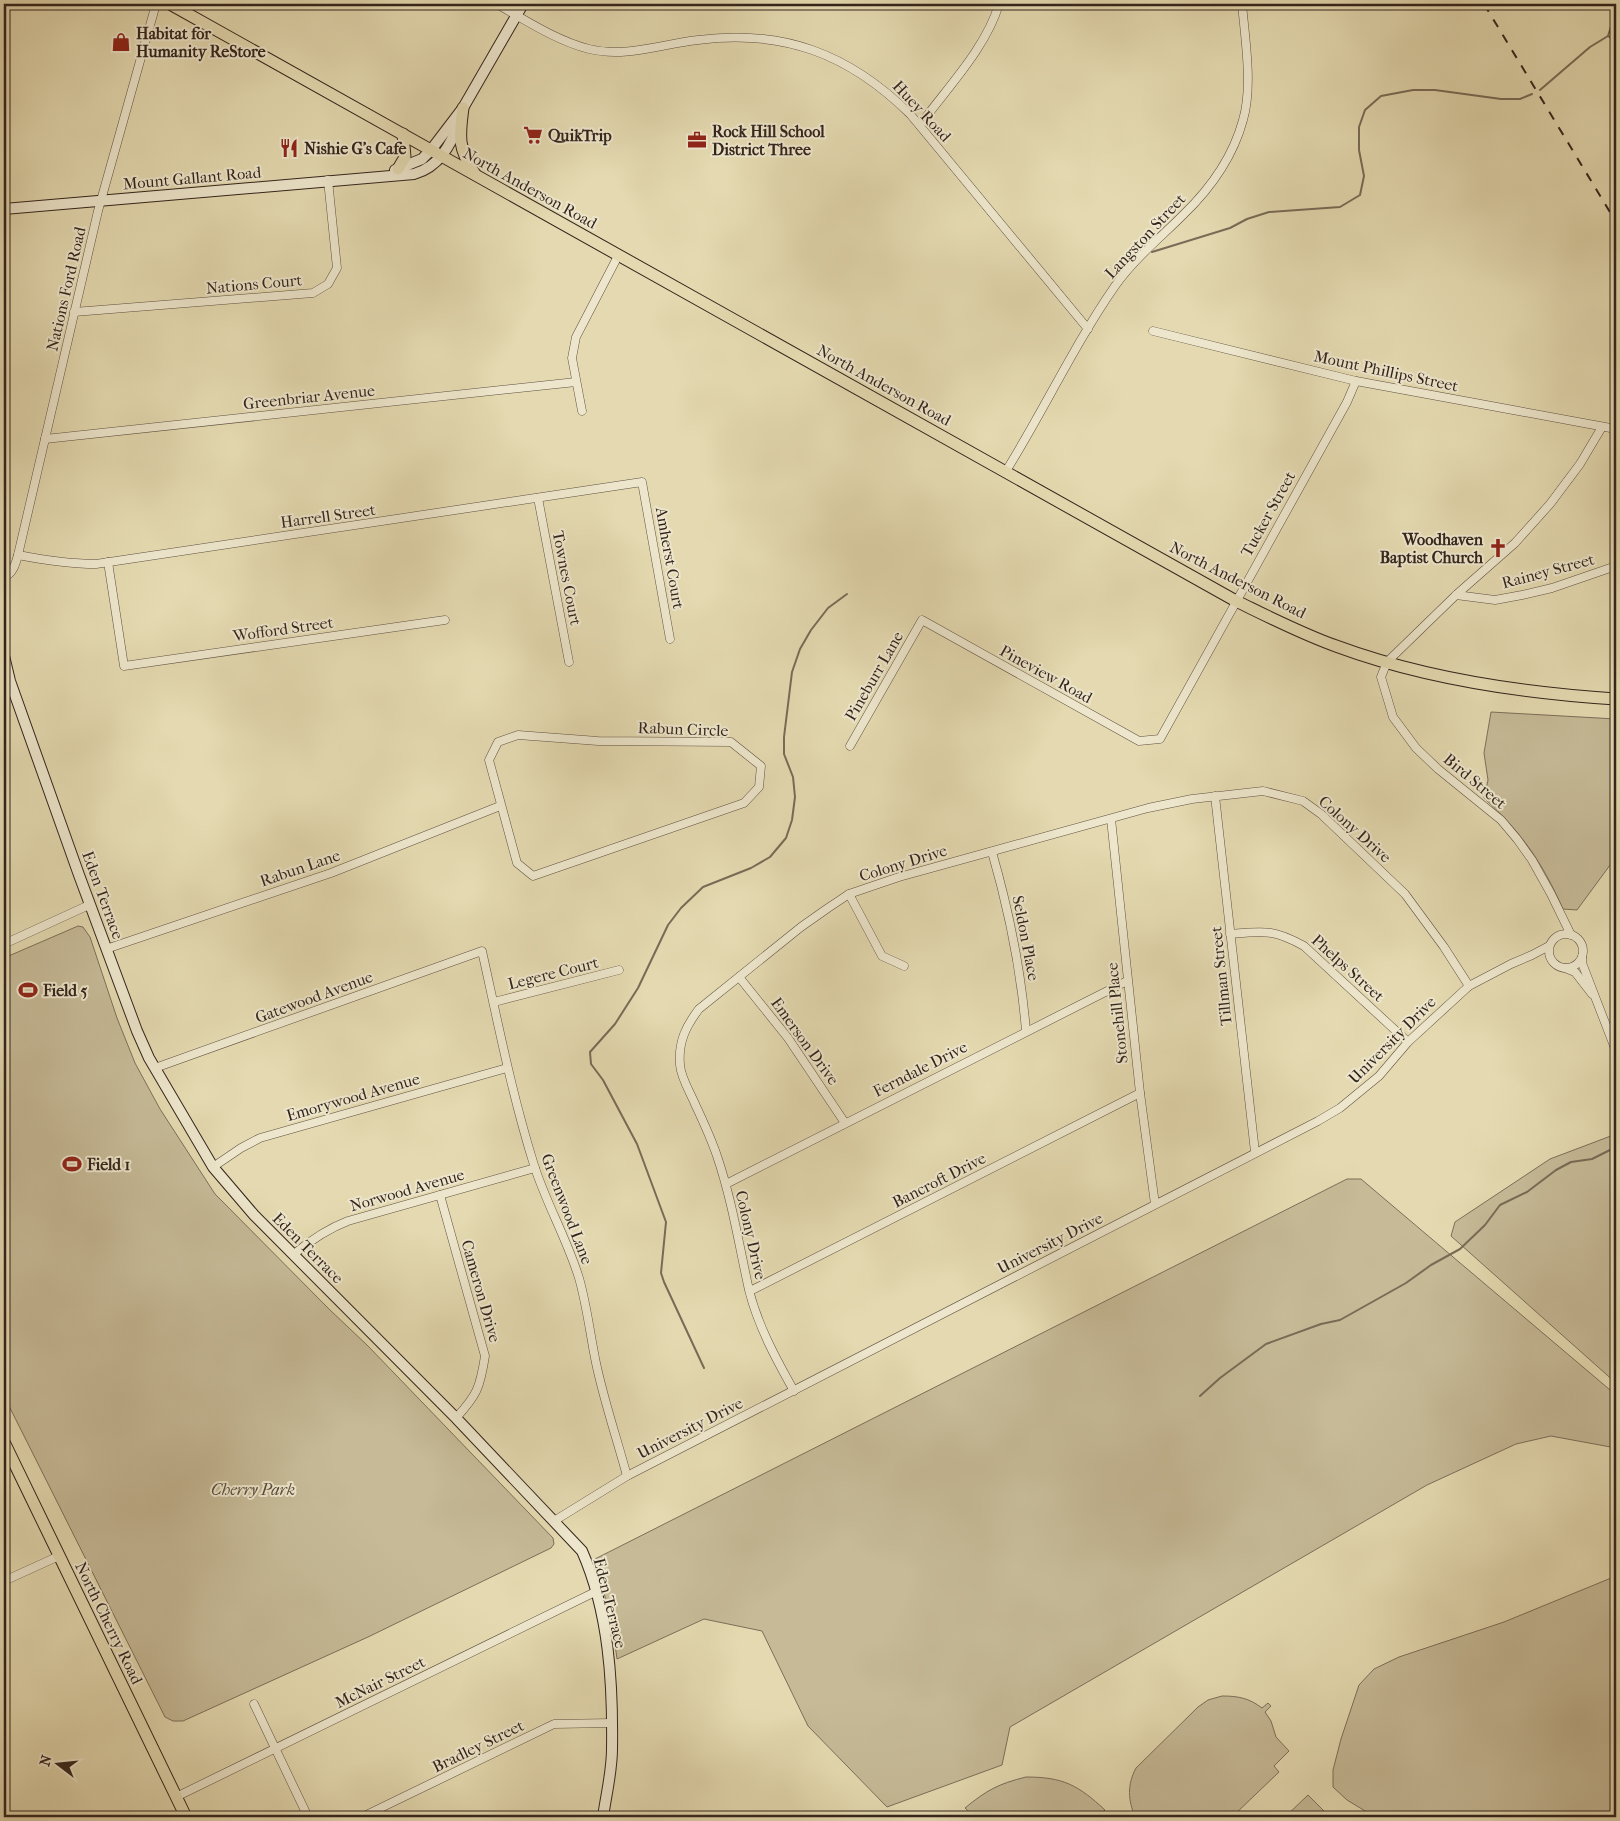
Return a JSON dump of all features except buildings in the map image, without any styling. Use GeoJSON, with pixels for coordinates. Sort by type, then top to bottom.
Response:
{"type":"FeatureCollection","features":[{"type":"Feature","properties":{"kind":"main road","name":"North Anderson Road"},"geometry":{"type":"LineString","coordinates":[[170,4],[1236,601],[1336,646],[1440,676],[1560,695],[1616,700]]}},
{"type":"Feature","properties":{"kind":"main road"},"geometry":{"type":"LineString","coordinates":[[463,108],[459,134],[460,143],[467,162],[476,175]]}},
{"type":"Feature","properties":{"kind":"main road"},"geometry":{"type":"LineString","coordinates":[[398,169],[405,156],[403,134]]}},
{"type":"Feature","properties":{"kind":"main road","name":"North Cherry Road"},"geometry":{"type":"LineString","coordinates":[[4,1442],[186,1817]]}},
{"type":"Feature","properties":{"kind":"street","name":"Nations Ford Road"},"geometry":{"type":"LineString","coordinates":[[4,577],[14,567],[18,555],[101,201],[156,4]]}},
{"type":"Feature","properties":{"kind":"street","name":"Huey Road"},"geometry":{"type":"LineString","coordinates":[[497,4],[534,26],[589,49],[623,52],[697,40],[746,36],[790,42],[852,67],[889,94],[920,125],[1088,329]]}},
{"type":"Feature","properties":{"kind":"street","name":"Mount Gallant Road"},"geometry":{"type":"LineString","coordinates":[[383,176],[422,159],[431,150],[463,108],[523,4]]}},
{"type":"Feature","properties":{"kind":"street"},"geometry":{"type":"LineString","coordinates":[[920,125],[977,49],[994,20],[999,4]]}},
{"type":"Feature","properties":{"kind":"street","name":"Langston Street"},"geometry":{"type":"LineString","coordinates":[[1006,471],[1088,329],[1117,283],[1140,256],[1200,198],[1226,162],[1244,120],[1247,93],[1242,4]]}},
{"type":"Feature","properties":{"kind":"street","name":"Mount Gallant Road"},"geometry":{"type":"LineString","coordinates":[[4,209],[414,174],[433,165],[442,156],[455,134],[463,108]]}},
{"type":"Feature","properties":{"kind":"street","name":"Nations Court"},"geometry":{"type":"LineString","coordinates":[[74,312],[313,293],[328,284],[336,268],[328,180]]}},
{"type":"Feature","properties":{"kind":"street"},"geometry":{"type":"LineString","coordinates":[[582,411],[572,358],[576,337],[618,256]]}},
{"type":"Feature","properties":{"kind":"street","name":"Mount Phillips Street"},"geometry":{"type":"LineString","coordinates":[[1153,331],[1356,381],[1616,429]]}},
{"type":"Feature","properties":{"kind":"street","name":"Tucker Street"},"geometry":{"type":"LineString","coordinates":[[1160,739],[1347,402],[1356,381]]}},
{"type":"Feature","properties":{"kind":"street","name":"Greenbriar Avenue"},"geometry":{"type":"LineString","coordinates":[[45,438],[576,382]]}},
{"type":"Feature","properties":{"kind":"street"},"geometry":{"type":"LineString","coordinates":[[1388,662],[1456,595],[1515,543],[1550,504],[1580,464],[1602,427]]}},
{"type":"Feature","properties":{"kind":"street","name":"Harrell Street"},"geometry":{"type":"LineString","coordinates":[[18,555],[51,562],[74,564],[108,562],[642,482]]}},
{"type":"Feature","properties":{"kind":"street","name":"Amherst Court"},"geometry":{"type":"LineString","coordinates":[[642,482],[670,639]]}},
{"type":"Feature","properties":{"kind":"street","name":"Townes Court"},"geometry":{"type":"LineString","coordinates":[[538,498],[569,662]]}},
{"type":"Feature","properties":{"kind":"street","name":"Wofford Street"},"geometry":{"type":"LineString","coordinates":[[108,562],[124,666],[445,620]]}},
{"type":"Feature","properties":{"kind":"street","name":"Rainey Street"},"geometry":{"type":"LineString","coordinates":[[1456,595],[1495,600],[1513,597],[1552,588],[1616,566]]}},
{"type":"Feature","properties":{"kind":"street","name":"Pineview Road"},"geometry":{"type":"LineString","coordinates":[[922,620],[1139,741],[1160,739]]}},
{"type":"Feature","properties":{"kind":"street","name":"Pineburr Lane"},"geometry":{"type":"LineString","coordinates":[[850,746],[922,620]]}},
{"type":"Feature","properties":{"kind":"street","name":"Eden Terrace"},"geometry":{"type":"LineString","coordinates":[[4,656],[10,681],[125,1004],[155,1068],[213,1167],[254,1215],[456,1418],[582,1551],[591,1571],[602,1617],[610,1669],[612,1751],[603,1817]]}},
{"type":"Feature","properties":{"kind":"street","name":"Bird Street"},"geometry":{"type":"LineString","coordinates":[[1388,662],[1381,677],[1393,717],[1416,748],[1438,769],[1501,820],[1517,839],[1532,860],[1571,935],[1576,937],[1582,945],[1582,963],[1616,1051]]}},
{"type":"Feature","properties":{"kind":"street","name":"Rabun Circle"},"geometry":{"type":"LineString","coordinates":[[518,735],[598,740],[731,742],[761,766],[759,788],[744,803],[533,876],[517,863],[500,806],[489,760],[498,742],[518,735]]}},
{"type":"Feature","properties":{"kind":"street","name":"Colony Drive"},"geometry":{"type":"LineString","coordinates":[[794,1390],[766,1338],[750,1291],[726,1184],[707,1129],[680,1067],[680,1046],[686,1026],[699,1009],[801,927],[849,894],[899,877],[1170,803],[1263,791],[1304,801],[1321,814],[1405,894],[1444,947],[1469,986]]}},
{"type":"Feature","properties":{"kind":"street","name":"Tillman Street"},"geometry":{"type":"LineString","coordinates":[[1215,796],[1255,1152]]}},
{"type":"Feature","properties":{"kind":"street","name":"Rabun Lane"},"geometry":{"type":"LineString","coordinates":[[106,948],[331,873],[500,806]]}},
{"type":"Feature","properties":{"kind":"street","name":"Stonehill Place"},"geometry":{"type":"LineString","coordinates":[[1111,819],[1127,981],[1155,1204]]}},
{"type":"Feature","properties":{"kind":"street","name":"Seldon Place"},"geometry":{"type":"LineString","coordinates":[[992,852],[1003,890],[1017,960],[1023,995],[1026,1031]]}},
{"type":"Feature","properties":{"kind":"street"},"geometry":{"type":"LineString","coordinates":[[849,894],[882,956],[904,966]]}},
{"type":"Feature","properties":{"kind":"street"},"geometry":{"type":"LineString","coordinates":[[4,944],[89,905]]}},
{"type":"Feature","properties":{"kind":"street"},"geometry":{"type":"LineString","coordinates":[[1560,935],[1563,920]]}},
{"type":"Feature","properties":{"kind":"street","name":"Phelps Street"},"geometry":{"type":"LineString","coordinates":[[1230,934],[1264,931],[1285,936],[1304,946],[1408,1042]]}},
{"type":"Feature","properties":{"kind":"street"},"geometry":{"type":"LineString","coordinates":[[1532,955],[1551,960],[1549,946],[1555,937],[1571,935]]}},
{"type":"Feature","properties":{"kind":"street","name":"University Drive"},"geometry":{"type":"LineString","coordinates":[[554,1521],[627,1476],[1318,1121],[1340,1108],[1379,1076],[1408,1042],[1469,986],[1549,946]]}},
{"type":"Feature","properties":{"kind":"street","name":"Gatewood Avenue"},"geometry":{"type":"LineString","coordinates":[[155,1068],[482,951]]}},
{"type":"Feature","properties":{"kind":"street","name":"Greenwood Lane"},"geometry":{"type":"LineString","coordinates":[[482,951],[507,1068],[535,1168],[570,1250],[579,1280],[590,1326],[596,1363],[627,1476]]}},
{"type":"Feature","properties":{"kind":"street"},"geometry":{"type":"LineString","coordinates":[[1564,968],[1574,966],[1581,960],[1582,955]]}},
{"type":"Feature","properties":{"kind":"street","name":"Bird Street"},"geometry":{"type":"LineString","coordinates":[[1551,960],[1559,967],[1575,972],[1599,1004]]}},
{"type":"Feature","properties":{"kind":"street","name":"Legere Court"},"geometry":{"type":"LineString","coordinates":[[494,1002],[619,970]]}},
{"type":"Feature","properties":{"kind":"street","name":"Emerson Drive"},"geometry":{"type":"LineString","coordinates":[[739,977],[788,1038],[845,1123]]}},
{"type":"Feature","properties":{"kind":"street","name":"Ferndale Drive"},"geometry":{"type":"LineString","coordinates":[[726,1184],[1127,981]]}},
{"type":"Feature","properties":{"kind":"street","name":"Emorywood Avenue"},"geometry":{"type":"LineString","coordinates":[[213,1167],[260,1138],[507,1068]]}},
{"type":"Feature","properties":{"kind":"street","name":"Bancroft Drive"},"geometry":{"type":"LineString","coordinates":[[750,1291],[1140,1093]]}},
{"type":"Feature","properties":{"kind":"street","name":"Norwood Avenue"},"geometry":{"type":"LineString","coordinates":[[294,1254],[310,1240],[348,1221],[535,1168]]}},
{"type":"Feature","properties":{"kind":"street","name":"Cameron Drive"},"geometry":{"type":"LineString","coordinates":[[440,1195],[485,1356],[481,1382],[471,1402],[456,1418]]}},
{"type":"Feature","properties":{"kind":"street"},"geometry":{"type":"LineString","coordinates":[[4,1582],[58,1556]]}},
{"type":"Feature","properties":{"kind":"street","name":"McNair Street"},"geometry":{"type":"LineString","coordinates":[[176,1797],[595,1592]]}},
{"type":"Feature","properties":{"kind":"street"},"geometry":{"type":"LineString","coordinates":[[254,1704],[308,1817]]}},
{"type":"Feature","properties":{"kind":"street","name":"Bradley Street"},"geometry":{"type":"LineString","coordinates":[[362,1817],[554,1724],[611,1723]]}},
{"type":"Feature","properties":{"kind":"street"},"geometry":{"type":"LineString","coordinates":[[4,1810],[8,1817]]}},
{"type":"Feature","properties":{"kind":"green space"},"geometry":{"type":"Polygon","coordinates":[[[1491,712],[1616,719],[1616,857],[1577,910],[1563,909],[1539,862],[1530,849],[1484,798],[1488,780],[1484,753],[1491,712]]]}},
{"type":"Feature","properties":{"kind":"green space","name":"Cherry Park"},"geometry":{"type":"Polygon","coordinates":[[[78,926],[83,927],[90,937],[117,1018],[135,1063],[160,1109],[215,1194],[368,1346],[553,1538],[554,1544],[551,1548],[368,1637],[183,1721],[173,1721],[165,1717],[4,1396],[4,958],[78,926]]]}},
{"type":"Feature","properties":{"kind":"green space"},"geometry":{"type":"Polygon","coordinates":[[[1616,1134],[1616,1383],[1451,1236],[1455,1222],[1550,1159],[1616,1134]]]}},
{"type":"Feature","properties":{"kind":"green space"},"geometry":{"type":"Polygon","coordinates":[[[1347,1179],[1361,1179],[1616,1395],[1616,1448],[1551,1436],[1516,1444],[1427,1485],[1010,1727],[1002,1765],[887,1807],[808,1726],[762,1631],[704,1619],[617,1659],[611,1615],[593,1560],[1347,1179]]]}},
{"type":"Feature","properties":{"kind":"green space"},"geometry":{"type":"Polygon","coordinates":[[[1616,1576],[1616,1817],[1375,1817],[1347,1800],[1333,1787],[1333,1770],[1359,1685],[1374,1669],[1399,1657],[1504,1622],[1616,1576]]]}},
{"type":"Feature","properties":{"kind":"green space"},"geometry":{"type":"Polygon","coordinates":[[[1222,1696],[1243,1698],[1262,1708],[1268,1703],[1271,1706],[1265,1712],[1271,1721],[1276,1737],[1289,1751],[1274,1766],[1279,1772],[1232,1817],[1135,1817],[1131,1805],[1130,1786],[1136,1768],[1198,1707],[1208,1700],[1222,1696]]]}},
{"type":"Feature","properties":{"kind":"green space"},"geometry":{"type":"Polygon","coordinates":[[[1026,1777],[1039,1777],[1069,1784],[1086,1794],[1105,1810],[1097,1817],[975,1817],[965,1808],[993,1788],[1026,1777]]]}},
{"type":"Feature","properties":{"kind":"green space"},"geometry":{"type":"Polygon","coordinates":[[[1308,1795],[1330,1817],[1285,1817],[1308,1795]]]}},
{"type":"Feature","properties":{"kind":"waterway"},"geometry":{"type":"LineString","coordinates":[[1608,36],[1616,11]]}},
{"type":"Feature","properties":{"kind":"waterway"},"geometry":{"type":"LineString","coordinates":[[1608,36],[1616,41]]}},
{"type":"Feature","properties":{"kind":"waterway"},"geometry":{"type":"LineString","coordinates":[[1540,90],[1590,47],[1608,36]]}},
{"type":"Feature","properties":{"kind":"waterway"},"geometry":{"type":"LineString","coordinates":[[1152,252],[1230,228],[1247,219],[1269,212],[1340,207],[1360,195],[1364,176],[1359,150],[1359,127],[1365,110],[1381,96],[1413,90],[1435,90],[1501,99],[1520,99],[1532,94]]}},
{"type":"Feature","properties":{"kind":"waterway"},"geometry":{"type":"LineString","coordinates":[[704,1368],[661,1273],[666,1222],[637,1144],[603,1080],[591,1064],[590,1052],[615,1024],[638,988],[668,925],[681,908],[703,887],[751,868],[770,857],[786,838],[792,820],[795,797],[793,777],[784,754],[784,737],[792,672],[800,649],[811,630],[828,608],[847,594]]}},
{"type":"Feature","properties":{"kind":"waterway"},"geometry":{"type":"LineString","coordinates":[[1200,1396],[1220,1378],[1266,1344],[1321,1324],[1340,1320],[1406,1283],[1431,1265],[1460,1249],[1485,1225],[1500,1205],[1527,1192],[1556,1170],[1571,1162],[1592,1159],[1616,1147]]}},
{"type":"Feature","properties":{"kind":"railway"},"geometry":{"type":"LineString","coordinates":[[1484,4],[1616,222]]}},
{"type":"Feature","properties":{"kind":"place","name":"Habitat for Humanity ReStore"},"geometry":{"type":"Point","coordinates":[121,42]}},
{"type":"Feature","properties":{"kind":"place","name":"QuikTrip"},"geometry":{"type":"Point","coordinates":[533,135]}},
{"type":"Feature","properties":{"kind":"place","name":"Rock Hill School District Three"},"geometry":{"type":"Point","coordinates":[697,140]}},
{"type":"Feature","properties":{"kind":"place","name":"Nishie G's Cafe"},"geometry":{"type":"Point","coordinates":[289,148]}},
{"type":"Feature","properties":{"kind":"place","name":"Woodhaven Baptist Church"},"geometry":{"type":"Point","coordinates":[1498,548]}},
{"type":"Feature","properties":{"kind":"place","name":"Field 5"},"geometry":{"type":"Point","coordinates":[28,990]}},
{"type":"Feature","properties":{"kind":"place","name":"Field 1"},"geometry":{"type":"Point","coordinates":[72,1164]}}]}
